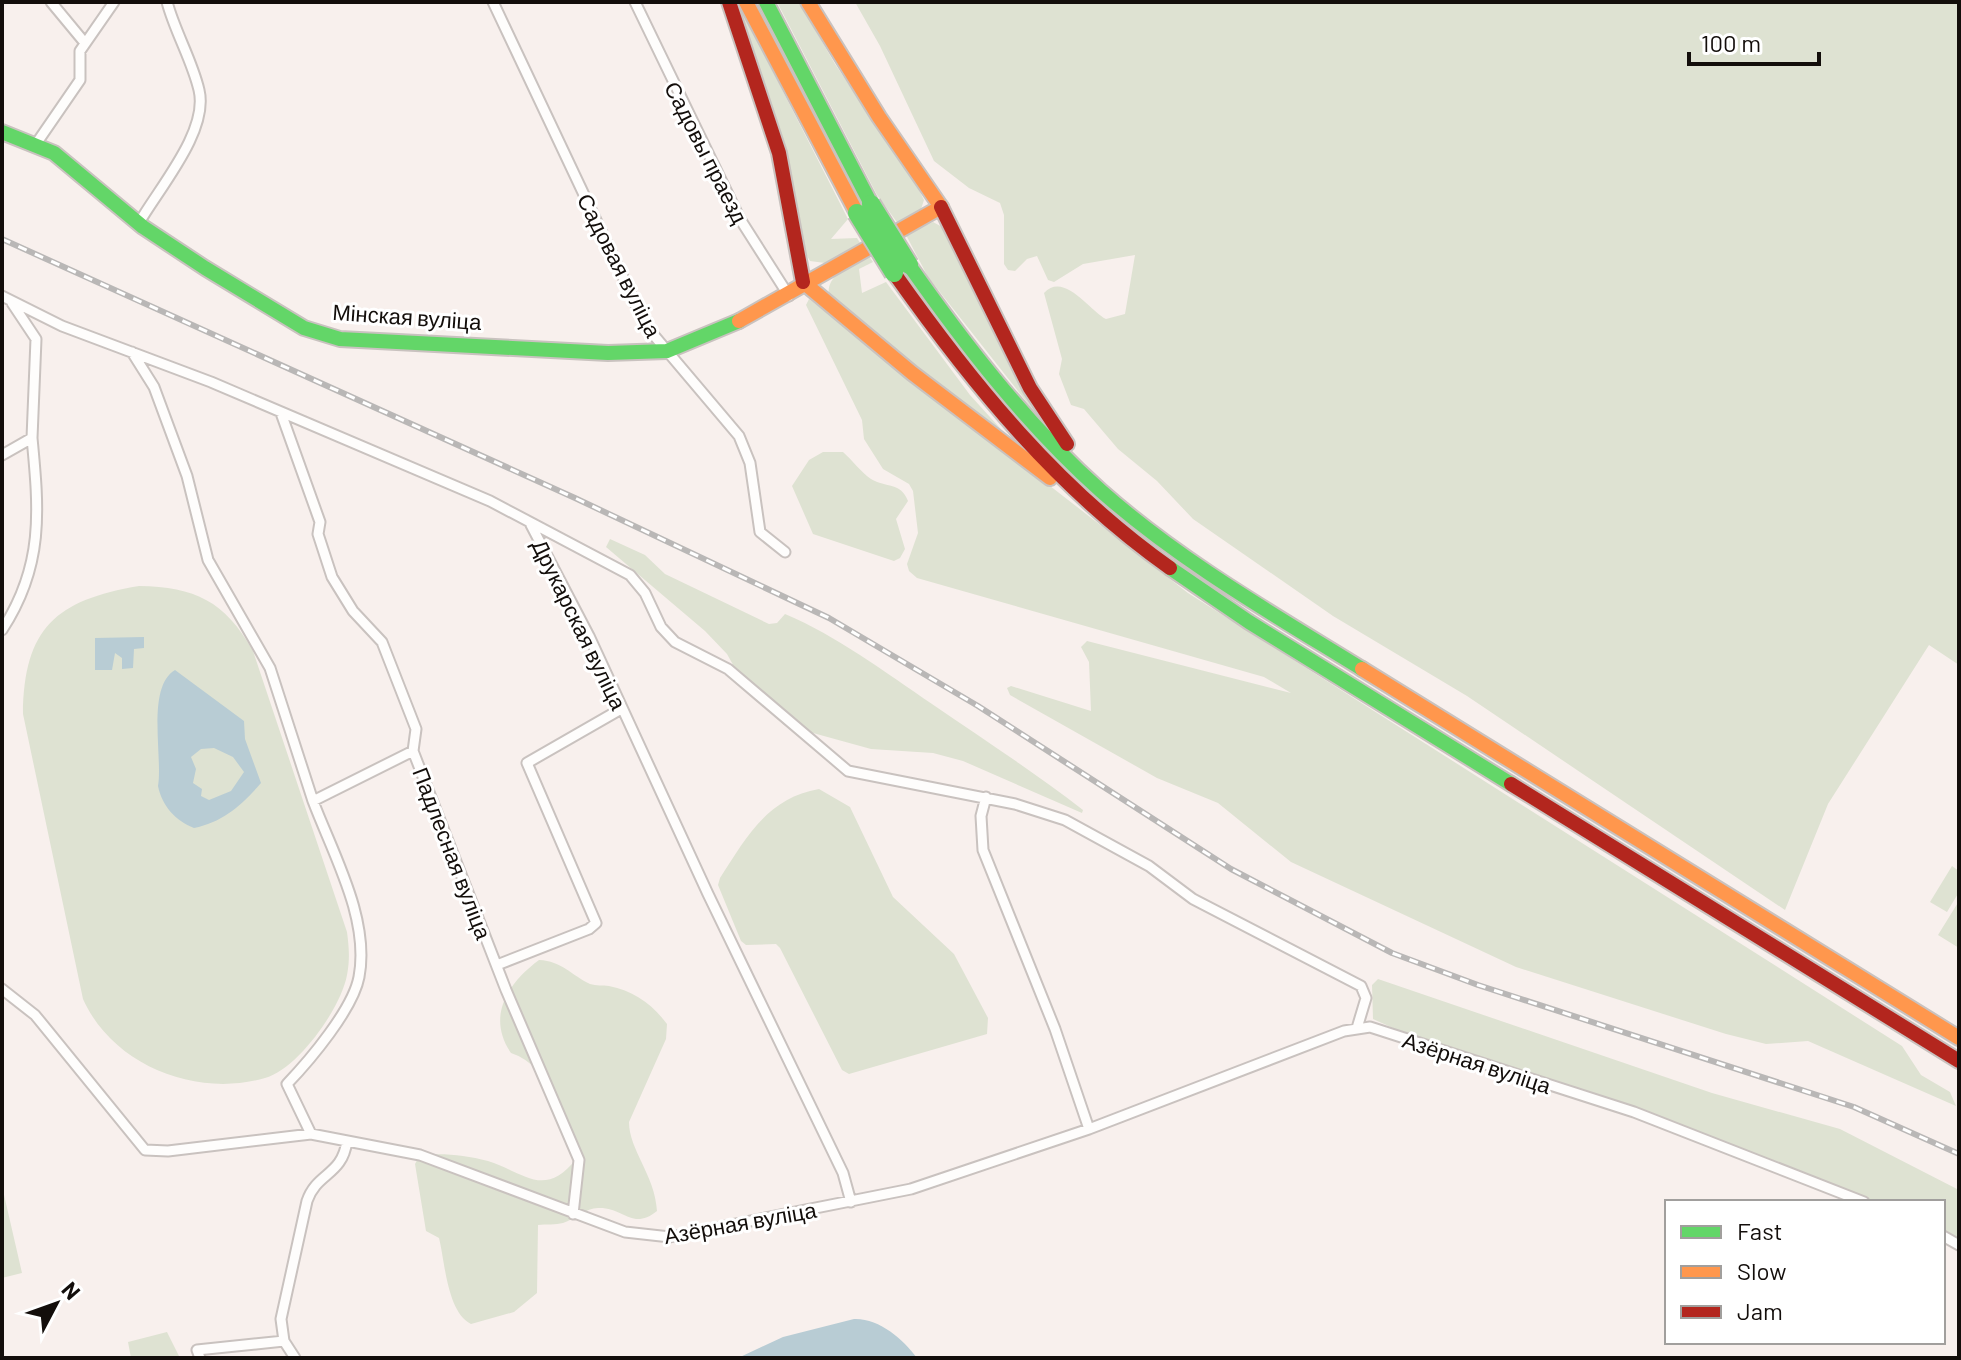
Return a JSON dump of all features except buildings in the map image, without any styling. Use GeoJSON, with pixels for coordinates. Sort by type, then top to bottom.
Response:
{"type":"FeatureCollection","features":[{"type":"Feature","properties":{"kind":"main road"},"geometry":{"type":"LineString","coordinates":[[729,2],[779,153],[803,282],[912,373],[1103,518],[1249,622],[1959,1061]]}},
{"type":"Feature","properties":{"kind":"main road"},"geometry":{"type":"LineString","coordinates":[[746,2],[864,209],[985,396],[1060,478],[1103,518]]}},
{"type":"Feature","properties":{"kind":"main road"},"geometry":{"type":"LineString","coordinates":[[766,2],[864,209]]}},
{"type":"Feature","properties":{"kind":"main road"},"geometry":{"type":"LineString","coordinates":[[808,2],[879,117],[941,207],[973,268],[1014,361],[1052,425],[1075,454],[1150,529]]}},
{"type":"Feature","properties":{"kind":"main road","name":"Мінская вуліца"},"geometry":{"type":"LineString","coordinates":[[2,132],[36,144],[74,167],[139,223],[292,321],[328,337],[360,342],[608,353],[667,351],[730,327],[789,296],[803,282],[941,207]]}},
{"type":"Feature","properties":{"kind":"main road"},"geometry":{"type":"LineString","coordinates":[[902,269],[1044,435],[1110,499],[1150,529],[1287,623],[1959,1038]]}},
{"type":"Feature","properties":{"kind":"street"},"geometry":{"type":"LineString","coordinates":[[51,2],[85,43]]}},
{"type":"Feature","properties":{"kind":"street"},"geometry":{"type":"LineString","coordinates":[[36,144],[80,80],[78,58],[114,2]]}},
{"type":"Feature","properties":{"kind":"street"},"geometry":{"type":"LineString","coordinates":[[139,223],[193,135],[200,108],[197,83],[167,2]]}},
{"type":"Feature","properties":{"kind":"street","name":"Садовая вуліца"},"geometry":{"type":"LineString","coordinates":[[493,2],[646,326],[739,436],[750,463],[760,532],[785,552]]}},
{"type":"Feature","properties":{"kind":"street","name":"Садовы праезд"},"geometry":{"type":"LineString","coordinates":[[635,2],[740,219],[789,296]]}},
{"type":"Feature","properties":{"kind":"street"},"geometry":{"type":"LineString","coordinates":[[2,630],[23,598],[35,558],[32,438],[36,339],[6,298]]}},
{"type":"Feature","properties":{"kind":"street","name":"Друкарская вуліца"},"geometry":{"type":"LineString","coordinates":[[6,298],[62,326],[132,352],[490,501],[531,525],[553,562],[843,1173],[851,1202]]}},
{"type":"Feature","properties":{"kind":"street"},"geometry":{"type":"LineString","coordinates":[[132,352],[154,387],[187,476],[208,560],[270,668],[313,801],[352,907],[360,963],[358,980],[317,1049],[287,1084],[311,1134]]}},
{"type":"Feature","properties":{"kind":"street","name":"Падлесная вуліца"},"geometry":{"type":"LineString","coordinates":[[281,413],[320,522],[318,534],[332,577],[353,611],[382,642],[416,729],[413,751],[497,965],[579,1160],[573,1214]]}},
{"type":"Feature","properties":{"kind":"street"},"geometry":{"type":"LineString","coordinates":[[2,455],[32,438]]}},
{"type":"Feature","properties":{"kind":"street"},"geometry":{"type":"LineString","coordinates":[[531,525],[630,575],[645,593],[661,627],[675,642],[728,669],[848,771],[986,797],[1041,811],[1087,829],[1149,866],[1193,899],[1361,986],[1366,998],[1357,1028]]}},
{"type":"Feature","properties":{"kind":"street"},"geometry":{"type":"LineString","coordinates":[[497,965],[589,929],[596,923],[527,763],[621,709]]}},
{"type":"Feature","properties":{"kind":"street"},"geometry":{"type":"LineString","coordinates":[[313,801],[413,751]]}},
{"type":"Feature","properties":{"kind":"street"},"geometry":{"type":"LineString","coordinates":[[986,797],[981,816],[983,850],[1055,1029],[1089,1129]]}},
{"type":"Feature","properties":{"kind":"street","name":"Азёрная вуліца"},"geometry":{"type":"LineString","coordinates":[[2,989],[35,1015],[145,1150],[168,1151],[311,1134],[420,1155],[625,1232],[670,1237],[911,1189],[1089,1129],[1357,1028],[1383,1030],[1460,1058],[1634,1112],[1859,1200]]}},
{"type":"Feature","properties":{"kind":"street"},"geometry":{"type":"LineString","coordinates":[[295,1358],[284,1341],[281,1319],[307,1201],[314,1186],[344,1159],[347,1141]]}},
{"type":"Feature","properties":{"kind":"street"},"geometry":{"type":"LineString","coordinates":[[200,1358],[197,1350],[284,1341]]}},
{"type":"Feature","properties":{"kind":"green space"},"geometry":{"type":"Polygon","coordinates":[[[777,2],[799,2],[835,64],[918,188],[924,200],[920,212],[899,225],[877,195],[777,2]]]}},
{"type":"Feature","properties":{"kind":"green space"},"geometry":{"type":"Polygon","coordinates":[[[855,2],[1959,2],[1959,665],[1929,645],[1828,804],[1785,910],[1467,696],[1333,616],[1193,519],[1157,481],[1118,449],[1084,409],[1071,405],[1059,374],[1062,359],[1044,293],[1052,287],[1068,289],[1106,319],[1125,314],[1135,255],[1083,264],[1054,282],[1048,280],[1037,256],[1027,259],[1015,271],[1008,270],[1004,264],[1004,215],[1000,203],[969,188],[934,161],[880,46],[855,2]]]}},
{"type":"Feature","properties":{"kind":"green space"},"geometry":{"type":"Polygon","coordinates":[[[741,9],[848,219],[831,239],[857,238],[862,246],[825,263],[810,261],[806,254],[741,9]]]}},
{"type":"Feature","properties":{"kind":"green space"},"geometry":{"type":"Polygon","coordinates":[[[933,222],[944,228],[1044,424],[928,277],[906,235],[933,222]]]}},
{"type":"Feature","properties":{"kind":"green space"},"geometry":{"type":"Polygon","coordinates":[[[869,256],[873,262],[859,269],[862,293],[886,282],[970,395],[1019,449],[829,297],[835,276],[869,256]]]}},
{"type":"Feature","properties":{"kind":"green space"},"geometry":{"type":"Polygon","coordinates":[[[809,299],[1188,593],[1902,1046],[1921,1075],[1950,1092],[1956,1106],[1808,1041],[1766,1044],[1726,1034],[1516,967],[1291,862],[1218,803],[1157,778],[1010,695],[1007,688],[1011,686],[1091,711],[1089,662],[1081,647],[1087,641],[1291,693],[1264,677],[917,578],[909,571],[907,564],[918,533],[913,491],[909,484],[883,469],[864,439],[862,420],[806,305],[809,299]]]}},
{"type":"Feature","properties":{"kind":"green space"},"geometry":{"type":"Polygon","coordinates":[[[823,452],[843,452],[871,479],[897,488],[905,495],[908,501],[896,519],[905,549],[900,558],[894,561],[813,534],[792,486],[809,460],[823,452]]]}},
{"type":"Feature","properties":{"kind":"green space"},"geometry":{"type":"Polygon","coordinates":[[[610,539],[645,555],[665,574],[769,624],[777,623],[785,614],[842,644],[1027,769],[1083,810],[1082,813],[963,761],[933,753],[871,749],[784,725],[746,688],[727,654],[705,631],[606,547],[610,539]]]}},
{"type":"Feature","properties":{"kind":"green space"},"geometry":{"type":"Polygon","coordinates":[[[139,586],[176,590],[206,600],[231,620],[253,651],[347,932],[348,969],[336,1004],[304,1050],[291,1063],[265,1078],[212,1084],[160,1071],[136,1059],[115,1042],[97,1022],[83,999],[23,714],[25,684],[38,639],[50,623],[86,600],[139,586]]]}},
{"type":"Feature","properties":{"kind":"green space"},"geometry":{"type":"Polygon","coordinates":[[[819,789],[850,807],[893,897],[954,954],[988,1018],[987,1034],[849,1074],[842,1070],[780,948],[776,944],[746,945],[741,941],[718,885],[720,878],[749,835],[772,811],[785,801],[819,789]]]}},
{"type":"Feature","properties":{"kind":"green space"},"geometry":{"type":"Polygon","coordinates":[[[1952,866],[1959,871],[1959,892],[1947,912],[1930,902],[1952,866]]]}},
{"type":"Feature","properties":{"kind":"green space"},"geometry":{"type":"Polygon","coordinates":[[[1959,901],[1959,948],[1938,935],[1959,901]]]}},
{"type":"Feature","properties":{"kind":"green space"},"geometry":{"type":"Polygon","coordinates":[[[539,960],[560,966],[590,984],[618,988],[634,995],[655,1010],[667,1024],[666,1039],[629,1122],[633,1143],[652,1186],[657,1211],[648,1217],[634,1219],[607,1209],[594,1208],[563,1223],[538,1225],[537,1293],[514,1312],[471,1324],[463,1318],[452,1298],[439,1238],[426,1231],[415,1164],[420,1155],[463,1156],[544,1180],[565,1171],[577,1158],[547,1083],[525,1060],[511,1053],[500,1026],[504,1001],[510,990],[539,960]]]}},
{"type":"Feature","properties":{"kind":"green space"},"geometry":{"type":"Polygon","coordinates":[[[1378,979],[1712,1093],[1840,1129],[1959,1190],[1959,1245],[1945,1237],[1945,1200],[1859,1200],[1634,1112],[1460,1058],[1373,1019],[1372,985],[1378,979]]]}},
{"type":"Feature","properties":{"kind":"green space"},"geometry":{"type":"Polygon","coordinates":[[[2,1186],[22,1273],[2,1278],[2,1186]]]}},
{"type":"Feature","properties":{"kind":"green space"},"geometry":{"type":"Polygon","coordinates":[[[167,1332],[180,1358],[131,1358],[128,1342],[167,1332]]]}},
{"type":"Feature","properties":{"kind":"water"},"geometry":{"type":"Polygon","coordinates":[[[144,637],[144,648],[134,649],[133,668],[122,669],[122,658],[115,653],[112,670],[95,670],[95,638],[144,637]]]}},
{"type":"Feature","properties":{"kind":"water"},"geometry":{"type":"Polygon","coordinates":[[[175,670],[244,721],[245,739],[261,783],[231,812],[214,822],[194,828],[171,812],[158,786],[158,707],[166,679],[175,670]],[[214,748],[201,749],[191,757],[196,769],[193,783],[202,789],[201,796],[209,800],[231,791],[244,772],[233,757],[214,748]]]}},
{"type":"Feature","properties":{"kind":"water"},"geometry":{"type":"Polygon","coordinates":[[[854,1319],[872,1322],[890,1331],[917,1358],[738,1358],[783,1337],[854,1319]]]}},
{"type":"Feature","properties":{"kind":"railway"},"geometry":{"type":"LineString","coordinates":[[2,239],[575,498],[829,618],[978,706],[1231,869],[1392,953],[1478,985],[1854,1107],[1959,1154]]}},
{"type":"Feature","properties":{"kind":"traffic: fast"},"geometry":{"type":"LineString","coordinates":[[766,2],[871,204]]}},
{"type":"Feature","properties":{"kind":"traffic: fast"},"geometry":{"type":"LineString","coordinates":[[2,132],[54,153],[143,227],[205,268],[304,328],[340,339],[608,353],[667,351],[739,321]]}},
{"type":"Feature","properties":{"kind":"traffic: fast"},"geometry":{"type":"LineString","coordinates":[[871,204],[909,265]]}},
{"type":"Feature","properties":{"kind":"traffic: fast"},"geometry":{"type":"LineString","coordinates":[[857,213],[894,273]]}},
{"type":"Feature","properties":{"kind":"traffic: fast"},"geometry":{"type":"LineString","coordinates":[[909,265],[999,384],[1048,439],[1101,491],[1195,564],[1362,669]]}},
{"type":"Feature","properties":{"kind":"traffic: fast"},"geometry":{"type":"LineString","coordinates":[[1170,568],[1249,622],[1511,784]]}},
{"type":"Feature","properties":{"kind":"traffic: slow"},"geometry":{"type":"LineString","coordinates":[[746,2],[857,213]]}},
{"type":"Feature","properties":{"kind":"traffic: slow"},"geometry":{"type":"LineString","coordinates":[[739,321],[941,207],[879,117],[808,2]]}},
{"type":"Feature","properties":{"kind":"traffic: slow"},"geometry":{"type":"LineString","coordinates":[[803,282],[912,373],[1050,478]]}},
{"type":"Feature","properties":{"kind":"traffic: slow"},"geometry":{"type":"LineString","coordinates":[[1362,669],[1959,1038]]}},
{"type":"Feature","properties":{"kind":"traffic: jam"},"geometry":{"type":"LineString","coordinates":[[729,2],[779,153],[803,282]]}},
{"type":"Feature","properties":{"kind":"traffic: jam"},"geometry":{"type":"LineString","coordinates":[[941,207],[1030,388],[1067,444]]}},
{"type":"Feature","properties":{"kind":"traffic: jam"},"geometry":{"type":"LineString","coordinates":[[894,273],[955,356],[1020,433],[1090,504],[1170,568]]}},
{"type":"Feature","properties":{"kind":"traffic: jam"},"geometry":{"type":"LineString","coordinates":[[1511,784],[1959,1061]]}}]}
